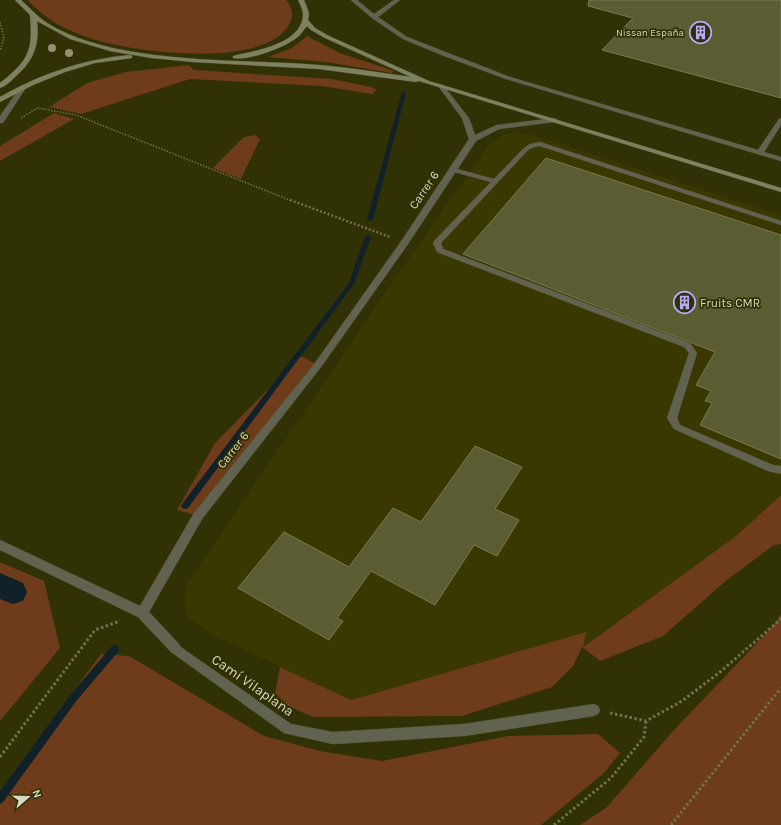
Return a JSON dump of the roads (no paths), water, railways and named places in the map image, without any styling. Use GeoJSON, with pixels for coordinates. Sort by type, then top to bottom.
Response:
{"type":"FeatureCollection","features":[{"type":"Feature","properties":{"kind":"main road"},"geometry":{"type":"LineString","coordinates":[[18,0],[33,15],[57,31],[75,39],[117,51],[150,56],[310,66],[428,82]]}},
{"type":"Feature","properties":{"kind":"main road"},"geometry":{"type":"LineString","coordinates":[[301,0],[305,7],[306,21],[314,29],[327,37],[428,82],[781,190]]}},
{"type":"Feature","properties":{"kind":"main road"},"geometry":{"type":"LineString","coordinates":[[0,86],[23,66],[32,52],[36,42],[33,15]]}},
{"type":"Feature","properties":{"kind":"main road"},"geometry":{"type":"LineString","coordinates":[[209,60],[244,56],[272,48],[290,39],[297,33],[306,21]]}},
{"type":"Feature","properties":{"kind":"main road"},"geometry":{"type":"LineString","coordinates":[[0,100],[24,86],[71,66],[86,62],[150,56]]}},
{"type":"Feature","properties":{"kind":"street"},"geometry":{"type":"LineString","coordinates":[[0,121],[24,86]]}},
{"type":"Feature","properties":{"kind":"street"},"geometry":{"type":"LineString","coordinates":[[441,86],[465,118],[473,138],[498,127],[554,120]]}},
{"type":"Feature","properties":{"kind":"street","name":"Carrer 6"},"geometry":{"type":"LineString","coordinates":[[142,613],[198,516],[318,365],[405,242],[473,138]]}},
{"type":"Feature","properties":{"kind":"street","name":"Camí Vilaplana"},"geometry":{"type":"LineString","coordinates":[[0,546],[142,613],[175,648]]}},
{"type":"Feature","properties":{"kind":"lane"},"geometry":{"type":"LineString","coordinates":[[354,0],[374,17],[412,41],[446,55],[508,78],[781,159]]}},
{"type":"Feature","properties":{"kind":"lane"},"geometry":{"type":"LineString","coordinates":[[374,17],[397,0]]}},
{"type":"Feature","properties":{"kind":"lane"},"geometry":{"type":"LineString","coordinates":[[760,153],[781,120]]}},
{"type":"Feature","properties":{"kind":"lane"},"geometry":{"type":"LineString","coordinates":[[781,223],[540,144],[532,145],[526,149],[437,243],[440,250],[687,345],[693,353],[672,418],[677,427],[771,468],[781,470]]}},
{"type":"Feature","properties":{"kind":"lane"},"geometry":{"type":"LineString","coordinates":[[453,170],[495,181]]}},
{"type":"Feature","properties":{"kind":"lane","name":"Camí Vilaplana"},"geometry":{"type":"LineString","coordinates":[[175,648],[288,729],[333,738],[464,730],[594,710]]}},
{"type":"Feature","properties":{"kind":"waterway"},"geometry":{"type":"LineString","coordinates":[[370,219],[404,93]]}},
{"type":"Feature","properties":{"kind":"waterway"},"geometry":{"type":"LineString","coordinates":[[185,506],[352,283],[368,237]]}},
{"type":"Feature","properties":{"kind":"waterway"},"geometry":{"type":"LineString","coordinates":[[0,585],[13,592]]}},
{"type":"Feature","properties":{"kind":"waterway"},"geometry":{"type":"LineString","coordinates":[[0,799],[74,697],[115,649]]}},
{"type":"Feature","properties":{"kind":"place","name":"Nissan España"},"geometry":{"type":"Point","coordinates":[700,32]}},
{"type":"Feature","properties":{"kind":"place","name":"Fruits CMR"},"geometry":{"type":"Point","coordinates":[685,303]}}]}
